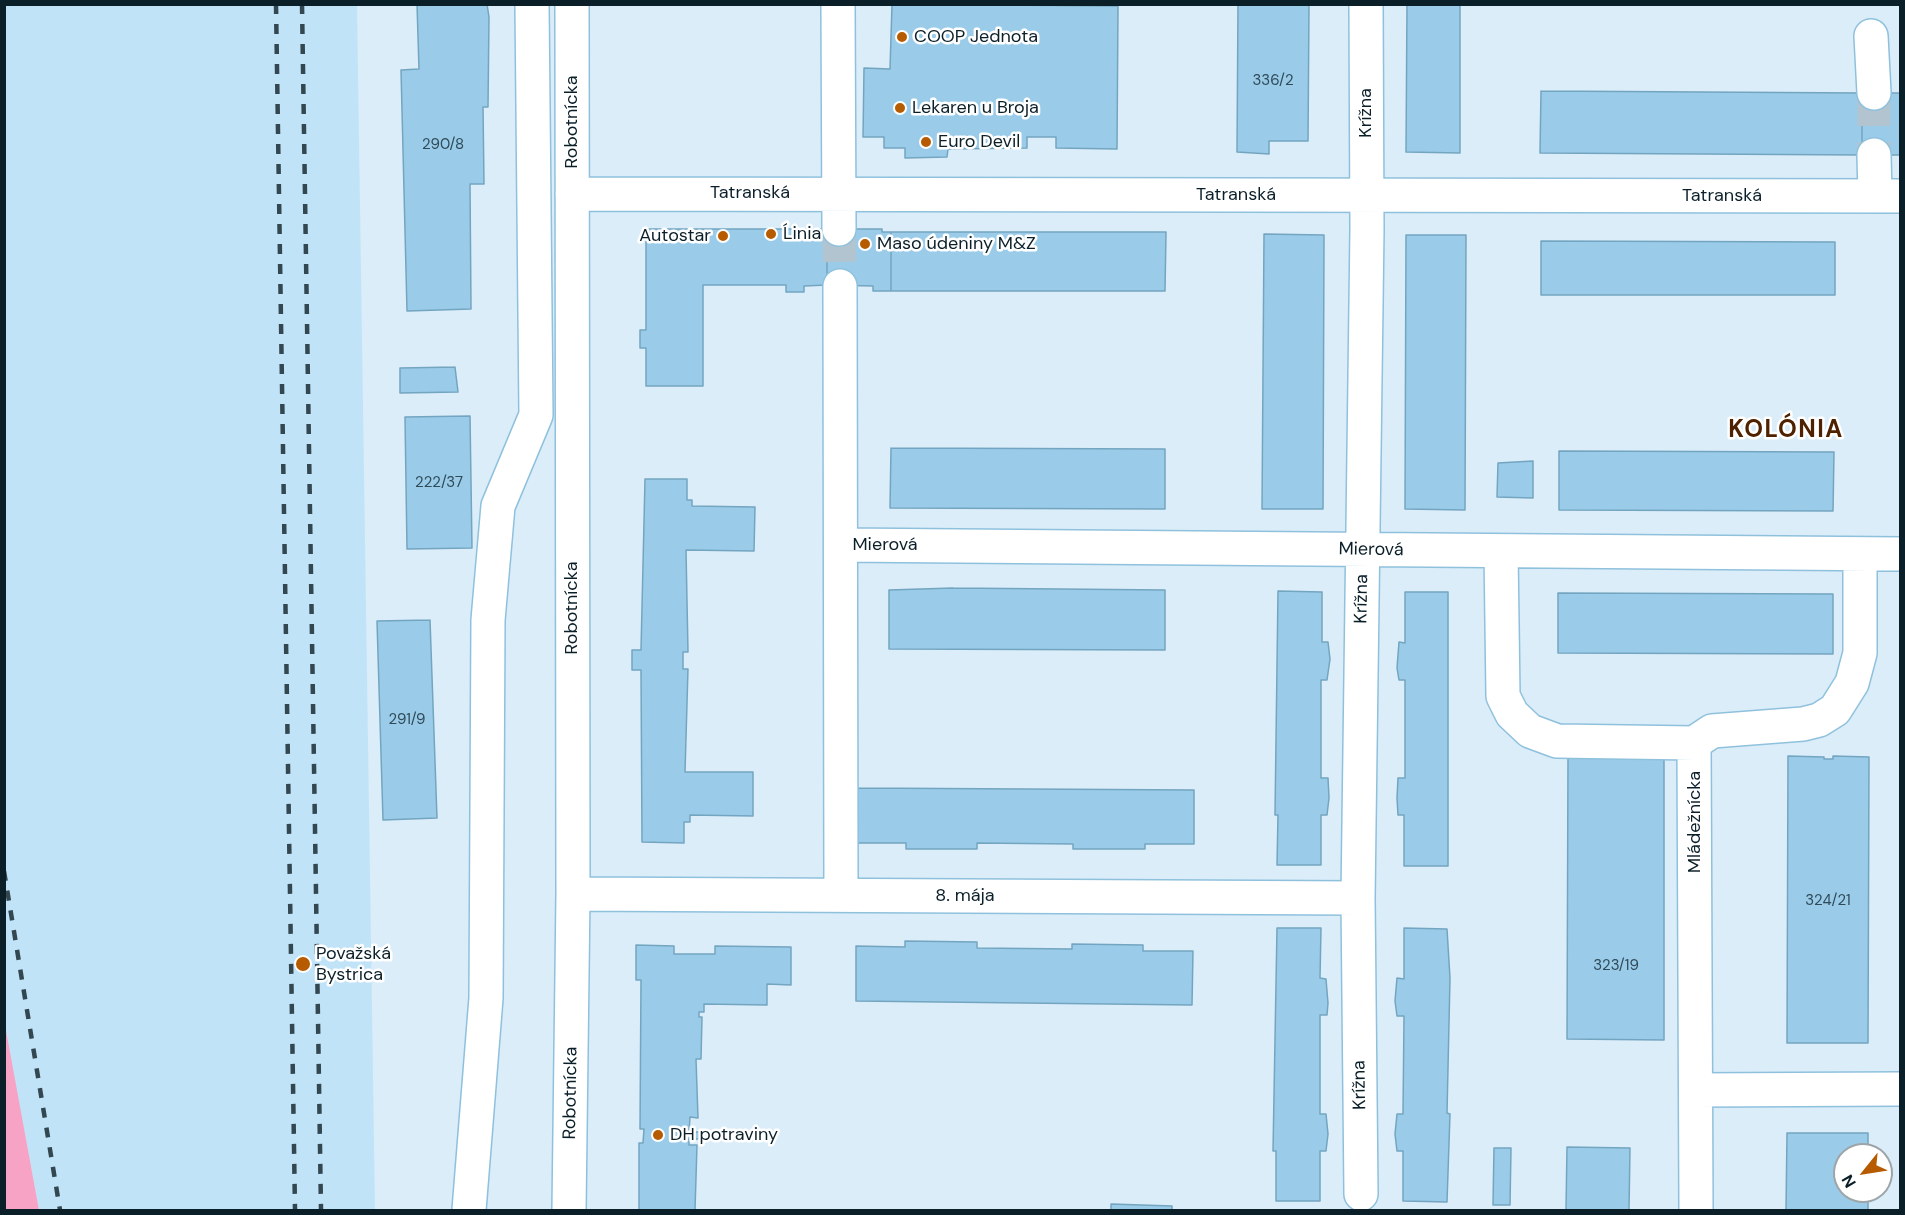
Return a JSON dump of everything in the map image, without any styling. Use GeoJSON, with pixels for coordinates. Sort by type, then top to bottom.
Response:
{"type":"FeatureCollection","features":[{"type":"Feature","properties":{"kind":"street","name":"Robotnícka"},"geometry":{"type":"LineString","coordinates":[[569,1210],[573,894],[572,4]]}},
{"type":"Feature","properties":{"kind":"street"},"geometry":{"type":"LineString","coordinates":[[838,4],[839,229]]}},
{"type":"Feature","properties":{"kind":"street","name":"Krížna"},"geometry":{"type":"LineString","coordinates":[[1361,1194],[1358,898],[1367,195],[1366,4]]}},
{"type":"Feature","properties":{"kind":"street"},"geometry":{"type":"LineString","coordinates":[[469,1210],[486,998],[489,609],[498,506],[536,415],[534,6]]}},
{"type":"Feature","properties":{"kind":"street"},"geometry":{"type":"LineString","coordinates":[[1871,36],[1874,93]]}},
{"type":"Feature","properties":{"kind":"street"},"geometry":{"type":"LineString","coordinates":[[1874,155],[1888,196]]}},
{"type":"Feature","properties":{"kind":"street","name":"Tatranská"},"geometry":{"type":"LineString","coordinates":[[572,194],[1888,196]]}},
{"type":"Feature","properties":{"kind":"street"},"geometry":{"type":"LineString","coordinates":[[840,286],[841,895]]}},
{"type":"Feature","properties":{"kind":"street"},"geometry":{"type":"LineString","coordinates":[[536,415],[572,425]]}},
{"type":"Feature","properties":{"kind":"street","name":"Mierová"},"geometry":{"type":"LineString","coordinates":[[842,545],[1900,554]]}},
{"type":"Feature","properties":{"kind":"street"},"geometry":{"type":"LineString","coordinates":[[1500,551],[1503,696],[1512,714],[1524,726],[1530,731],[1557,741],[1694,743],[1712,731],[1803,724],[1819,720],[1835,710],[1850,690],[1860,653],[1860,554]]}},
{"type":"Feature","properties":{"kind":"street","name":"Mládežnícka"},"geometry":{"type":"LineString","coordinates":[[1694,743],[1696,1210]]}},
{"type":"Feature","properties":{"kind":"street","name":"8. mája"},"geometry":{"type":"LineString","coordinates":[[573,894],[1358,898]]}},
{"type":"Feature","properties":{"kind":"street"},"geometry":{"type":"LineString","coordinates":[[1696,1090],[1900,1089]]}},
{"type":"Feature","properties":{"kind":"shaded area"},"geometry":{"type":"Polygon","coordinates":[[[4,5],[357,5],[375,1210],[39,1210],[4,1025],[4,5]]]}},
{"type":"Feature","properties":{"kind":"shaded area"},"geometry":{"type":"Polygon","coordinates":[[[5,1025],[39,1210],[5,1210],[5,1025]]]}},
{"type":"Feature","properties":{"kind":"building"},"geometry":{"type":"Polygon","coordinates":[[[417,4],[487,4],[489,17],[488,107],[483,107],[484,184],[470,184],[471,309],[407,311],[401,70],[419,69],[417,4]]]}},
{"type":"Feature","properties":{"kind":"building"},"geometry":{"type":"Polygon","coordinates":[[[871,4],[1118,6],[1117,149],[1056,148],[1056,137],[1027,137],[1027,148],[948,149],[947,157],[905,158],[905,148],[884,148],[884,137],[863,137],[864,68],[890,69],[892,5],[871,4]]]}},
{"type":"Feature","properties":{"kind":"building"},"geometry":{"type":"Polygon","coordinates":[[[1238,4],[1309,4],[1308,141],[1269,141],[1269,154],[1237,152],[1238,4]]]}},
{"type":"Feature","properties":{"kind":"building"},"geometry":{"type":"Polygon","coordinates":[[[1407,4],[1460,4],[1460,153],[1406,152],[1407,4]]]}},
{"type":"Feature","properties":{"kind":"building"},"geometry":{"type":"Polygon","coordinates":[[[1541,91],[1862,93],[1862,155],[1540,153],[1541,91]]]}},
{"type":"Feature","properties":{"kind":"building"},"geometry":{"type":"Polygon","coordinates":[[[1862,93],[1900,93],[1900,155],[1862,155],[1862,93]]]}},
{"type":"Feature","properties":{"kind":"building"},"geometry":{"type":"Polygon","coordinates":[[[646,229],[827,229],[827,285],[804,286],[804,292],[786,292],[786,285],[703,285],[703,386],[646,386],[646,348],[640,348],[640,330],[646,330],[646,229]]]}},
{"type":"Feature","properties":{"kind":"building"},"geometry":{"type":"Polygon","coordinates":[[[827,229],[882,229],[882,232],[891,232],[891,291],[873,291],[873,286],[827,285],[827,229]]]}},
{"type":"Feature","properties":{"kind":"building"},"geometry":{"type":"Polygon","coordinates":[[[891,232],[1166,232],[1165,291],[891,291],[891,232]]]}},
{"type":"Feature","properties":{"kind":"building"},"geometry":{"type":"Polygon","coordinates":[[[1264,234],[1324,235],[1323,509],[1262,509],[1264,234]]]}},
{"type":"Feature","properties":{"kind":"building"},"geometry":{"type":"Polygon","coordinates":[[[1406,235],[1466,235],[1465,510],[1405,509],[1406,235]]]}},
{"type":"Feature","properties":{"kind":"building"},"geometry":{"type":"Polygon","coordinates":[[[1541,241],[1835,242],[1835,295],[1541,295],[1541,241]]]}},
{"type":"Feature","properties":{"kind":"building"},"geometry":{"type":"Polygon","coordinates":[[[455,367],[458,392],[400,393],[400,368],[455,367]]]}},
{"type":"Feature","properties":{"kind":"building"},"geometry":{"type":"Polygon","coordinates":[[[470,416],[472,548],[407,549],[405,417],[470,416]]]}},
{"type":"Feature","properties":{"kind":"building"},"geometry":{"type":"Polygon","coordinates":[[[891,448],[1165,449],[1165,509],[890,508],[891,448]]]}},
{"type":"Feature","properties":{"kind":"building"},"geometry":{"type":"Polygon","coordinates":[[[1559,451],[1834,452],[1833,511],[1559,510],[1559,451]]]}},
{"type":"Feature","properties":{"kind":"building"},"geometry":{"type":"Polygon","coordinates":[[[1533,461],[1533,498],[1497,497],[1498,463],[1533,461]]]}},
{"type":"Feature","properties":{"kind":"building"},"geometry":{"type":"Polygon","coordinates":[[[645,479],[687,479],[687,500],[692,500],[692,506],[755,507],[754,551],[686,550],[688,652],[683,652],[683,669],[688,669],[685,772],[753,772],[753,816],[690,815],[690,822],[684,822],[684,843],[642,842],[641,670],[632,670],[632,650],[641,650],[645,479]]]}},
{"type":"Feature","properties":{"kind":"building"},"geometry":{"type":"Polygon","coordinates":[[[953,588],[1165,590],[1165,650],[889,649],[889,590],[953,588]]]}},
{"type":"Feature","properties":{"kind":"building"},"geometry":{"type":"Polygon","coordinates":[[[1278,591],[1322,592],[1322,642],[1328,642],[1330,659],[1327,680],[1321,680],[1321,778],[1328,778],[1329,798],[1327,815],[1321,815],[1321,865],[1277,865],[1278,815],[1275,815],[1278,591]]]}},
{"type":"Feature","properties":{"kind":"building"},"geometry":{"type":"Polygon","coordinates":[[[1405,592],[1448,592],[1448,866],[1404,866],[1404,815],[1398,815],[1397,798],[1398,778],[1405,778],[1405,680],[1399,680],[1397,668],[1399,642],[1405,643],[1405,592]]]}},
{"type":"Feature","properties":{"kind":"building"},"geometry":{"type":"Polygon","coordinates":[[[1558,593],[1833,594],[1833,654],[1558,653],[1558,593]]]}},
{"type":"Feature","properties":{"kind":"building"},"geometry":{"type":"Polygon","coordinates":[[[430,620],[437,818],[383,820],[377,621],[430,620]]]}},
{"type":"Feature","properties":{"kind":"building"},"geometry":{"type":"Polygon","coordinates":[[[1568,756],[1664,756],[1664,1040],[1567,1039],[1568,756]]]}},
{"type":"Feature","properties":{"kind":"building"},"geometry":{"type":"Polygon","coordinates":[[[1788,756],[1824,757],[1824,759],[1833,759],[1833,756],[1869,757],[1868,1043],[1787,1043],[1788,756]]]}},
{"type":"Feature","properties":{"kind":"building"},"geometry":{"type":"Polygon","coordinates":[[[857,788],[1194,790],[1194,844],[1145,844],[1145,849],[1073,849],[1073,844],[977,843],[977,849],[906,849],[906,843],[856,843],[857,788]]]}},
{"type":"Feature","properties":{"kind":"building"},"geometry":{"type":"Polygon","coordinates":[[[1277,928],[1321,928],[1320,978],[1326,979],[1328,1003],[1327,1015],[1320,1015],[1320,1114],[1326,1114],[1328,1134],[1326,1151],[1320,1151],[1320,1201],[1276,1201],[1276,1151],[1273,1151],[1277,928]]]}},
{"type":"Feature","properties":{"kind":"building"},"geometry":{"type":"Polygon","coordinates":[[[1404,928],[1447,929],[1450,978],[1447,1113],[1450,1114],[1447,1202],[1403,1201],[1403,1151],[1397,1151],[1395,1134],[1397,1114],[1403,1114],[1404,1016],[1397,1016],[1395,1001],[1397,978],[1404,979],[1404,928]]]}},
{"type":"Feature","properties":{"kind":"building"},"geometry":{"type":"Polygon","coordinates":[[[905,941],[977,942],[977,948],[1072,949],[1072,944],[1143,945],[1143,951],[1193,951],[1192,1005],[856,1001],[856,946],[905,947],[905,941]]]}},
{"type":"Feature","properties":{"kind":"building"},"geometry":{"type":"Polygon","coordinates":[[[636,945],[674,946],[674,954],[715,954],[715,946],[791,947],[791,985],[767,984],[767,1005],[704,1004],[704,1012],[699,1012],[699,1017],[702,1017],[701,1059],[696,1059],[698,1118],[690,1117],[689,1132],[699,1132],[699,1139],[689,1139],[689,1145],[697,1145],[695,1210],[639,1210],[639,1143],[643,1143],[644,1129],[640,1129],[641,980],[636,980],[636,945]]]}},
{"type":"Feature","properties":{"kind":"building"},"geometry":{"type":"Polygon","coordinates":[[[1787,1133],[1868,1133],[1868,1143],[1833,1143],[1833,1203],[1868,1203],[1868,1210],[1786,1210],[1787,1133]]]}},
{"type":"Feature","properties":{"kind":"building"},"geometry":{"type":"Polygon","coordinates":[[[1567,1147],[1630,1148],[1629,1210],[1566,1210],[1567,1147]]]}},
{"type":"Feature","properties":{"kind":"building"},"geometry":{"type":"Polygon","coordinates":[[[1494,1148],[1511,1148],[1510,1205],[1493,1205],[1494,1148]]]}},
{"type":"Feature","properties":{"kind":"building"},"geometry":{"type":"Polygon","coordinates":[[[1111,1204],[1172,1206],[1172,1210],[1111,1210],[1111,1204]]]}},
{"type":"Feature","properties":{"kind":"tunnel"},"geometry":{"type":"LineString","coordinates":[[1874,93],[1874,155]]}},
{"type":"Feature","properties":{"kind":"tunnel"},"geometry":{"type":"LineString","coordinates":[[839,229],[840,286]]}},
{"type":"Feature","properties":{"kind":"railway"},"geometry":{"type":"LineString","coordinates":[[276,4],[295,1210]]}},
{"type":"Feature","properties":{"kind":"railway"},"geometry":{"type":"LineString","coordinates":[[302,4],[321,1210]]}},
{"type":"Feature","properties":{"kind":"railway"},"geometry":{"type":"LineString","coordinates":[[4,871],[60,1210]]}},
{"type":"Feature","properties":{"kind":"place","name":"COOP Jednota"},"geometry":{"type":"Point","coordinates":[902,37]}},
{"type":"Feature","properties":{"kind":"place","name":"Lekaren u Broja"},"geometry":{"type":"Point","coordinates":[900,108]}},
{"type":"Feature","properties":{"kind":"place","name":"Euro Devil"},"geometry":{"type":"Point","coordinates":[926,142]}},
{"type":"Feature","properties":{"kind":"place","name":"Ĺinia"},"geometry":{"type":"Point","coordinates":[771,234]}},
{"type":"Feature","properties":{"kind":"place","name":"Autostar"},"geometry":{"type":"Point","coordinates":[723,236]}},
{"type":"Feature","properties":{"kind":"place","name":"Maso údeniny M&Z"},"geometry":{"type":"Point","coordinates":[865,244]}},
{"type":"Feature","properties":{"kind":"place","name":"Považská Bystrica"},"geometry":{"type":"Point","coordinates":[303,964]}},
{"type":"Feature","properties":{"kind":"place","name":"DH potraviny"},"geometry":{"type":"Point","coordinates":[658,1135]}},
{"type":"Feature","properties":{"kind":"district","name":"KOLÓNIA"},"geometry":{"type":"Point","coordinates":[1786,431]}}]}
